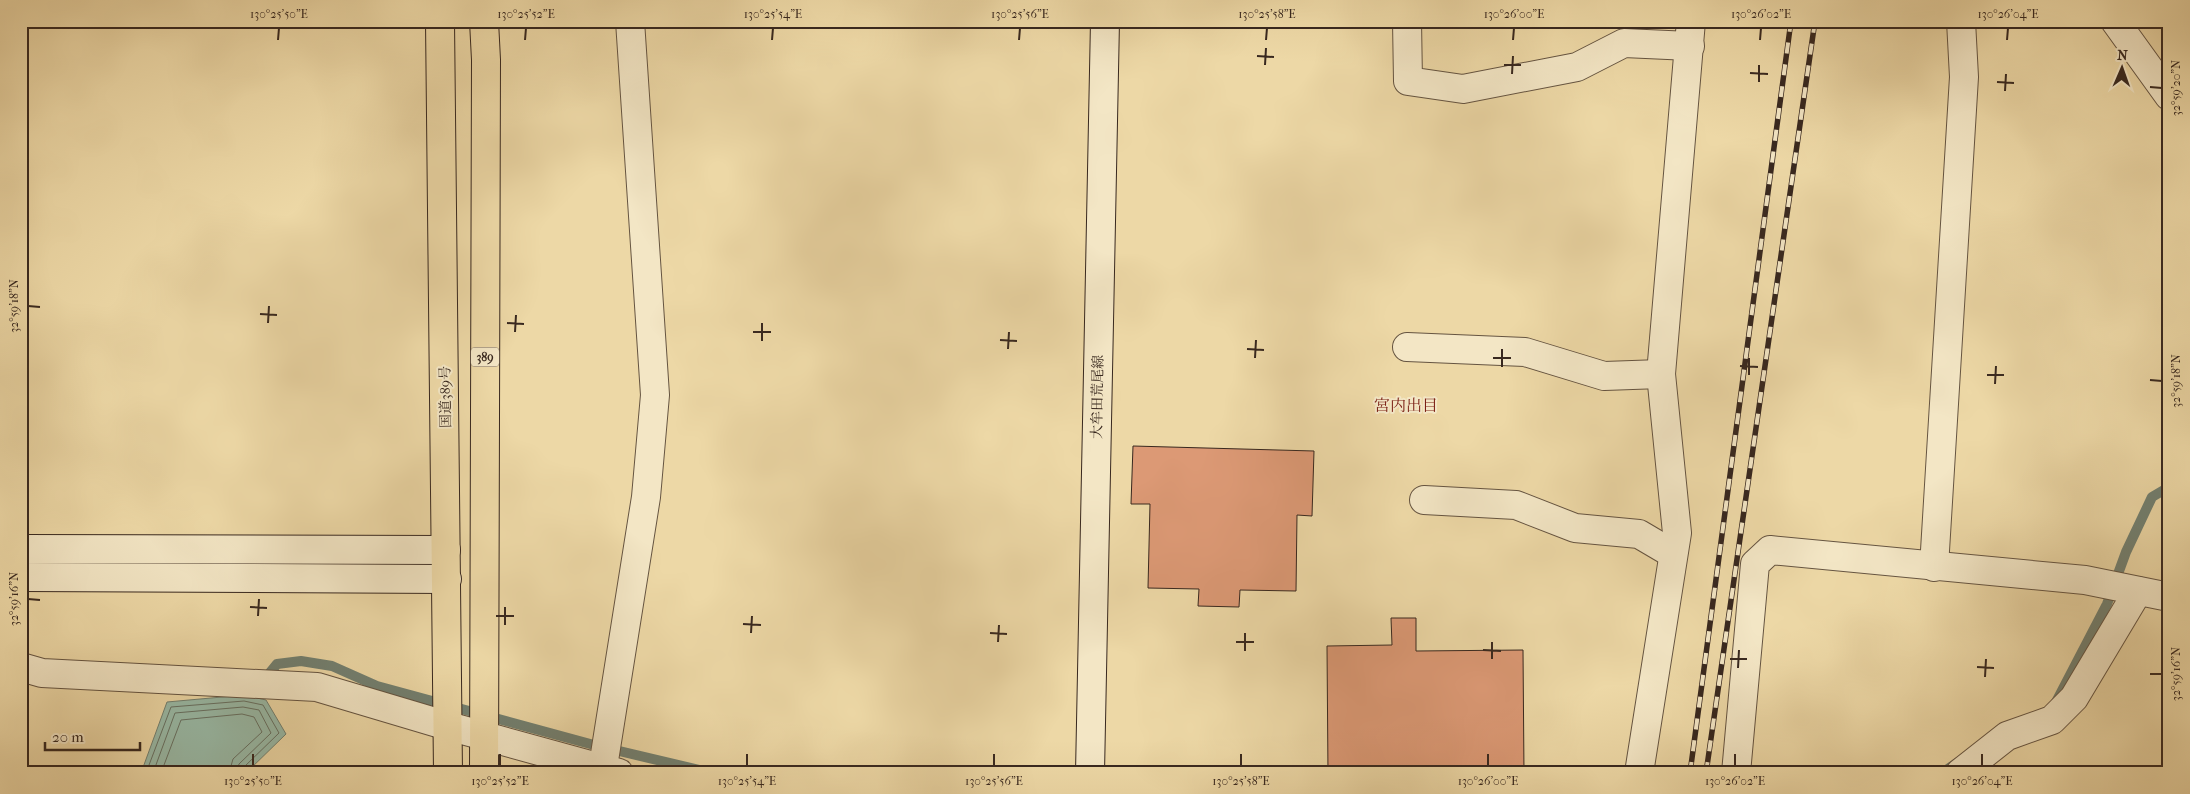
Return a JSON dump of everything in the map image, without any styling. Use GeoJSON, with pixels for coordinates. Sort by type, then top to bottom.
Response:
{"type":"FeatureCollection","features":[{"type":"Feature","properties":{"kind":"highway","name":"国道389号"},"geometry":{"type":"LineString","coordinates":[[440,21],[448,773]]}},
{"type":"Feature","properties":{"kind":"highway","name":"389"},"geometry":{"type":"LineString","coordinates":[[484,21],[486,60],[484,773]]}},
{"type":"Feature","properties":{"kind":"street"},"geometry":{"type":"LineString","coordinates":[[21,668],[42,673],[317,688],[607,770],[609,726],[646,497],[654,395],[630,21]]}},
{"type":"Feature","properties":{"kind":"street","name":"大牟田荒尾線"},"geometry":{"type":"LineString","coordinates":[[1090,773],[1105,21]]}},
{"type":"Feature","properties":{"kind":"street"},"geometry":{"type":"LineString","coordinates":[[1407,21],[1408,82],[1463,89],[1577,67],[1624,42],[1691,34],[1661,374],[1677,533],[1639,773]]}},
{"type":"Feature","properties":{"kind":"street"},"geometry":{"type":"LineString","coordinates":[[1934,567],[1964,77],[1961,21]]}},
{"type":"Feature","properties":{"kind":"street"},"geometry":{"type":"LineString","coordinates":[[2115,21],[2169,96]]}},
{"type":"Feature","properties":{"kind":"street"},"geometry":{"type":"LineString","coordinates":[[1407,347],[1525,352],[1604,376],[1661,374]]}},
{"type":"Feature","properties":{"kind":"street"},"geometry":{"type":"LineString","coordinates":[[1424,500],[1516,505],[1575,528],[1638,534],[1673,554]]}},
{"type":"Feature","properties":{"kind":"street"},"geometry":{"type":"LineString","coordinates":[[21,549],[446,550]]}},
{"type":"Feature","properties":{"kind":"street"},"geometry":{"type":"LineString","coordinates":[[1736,773],[1755,564],[1770,550],[2085,580],[2169,597]]}},
{"type":"Feature","properties":{"kind":"street"},"geometry":{"type":"LineString","coordinates":[[21,577],[447,579]]}},
{"type":"Feature","properties":{"kind":"street"},"geometry":{"type":"LineString","coordinates":[[1960,773],[2007,736],[2052,720],[2074,698],[2138,591]]}},
{"type":"Feature","properties":{"kind":"water"},"geometry":{"type":"Polygon","coordinates":[[[244,695],[266,700],[286,734],[246,773],[141,773],[167,702],[244,695]]]}},
{"type":"Feature","properties":{"kind":"building"},"geometry":{"type":"Polygon","coordinates":[[[1133,446],[1314,451],[1312,516],[1297,515],[1296,591],[1240,590],[1239,607],[1198,606],[1199,589],[1148,588],[1150,504],[1131,504],[1133,446]]]}},
{"type":"Feature","properties":{"kind":"building"},"geometry":{"type":"Polygon","coordinates":[[[1391,618],[1416,618],[1416,651],[1523,650],[1524,773],[1328,773],[1327,646],[1392,645],[1391,618]]]}},
{"type":"Feature","properties":{"kind":"waterway"},"geometry":{"type":"LineString","coordinates":[[2056,702],[2107,604],[2126,552],[2152,497],[2169,487]]}},
{"type":"Feature","properties":{"kind":"waterway"},"geometry":{"type":"LineString","coordinates":[[264,680],[277,664],[301,661],[332,666],[377,686],[594,745],[712,773]]}},
{"type":"Feature","properties":{"kind":"waterway"},"geometry":{"type":"LineString","coordinates":[[1942,773],[1958,762]]}},
{"type":"Feature","properties":{"kind":"railway"},"geometry":{"type":"LineString","coordinates":[[1690,773],[1791,21]]}},
{"type":"Feature","properties":{"kind":"railway"},"geometry":{"type":"LineString","coordinates":[[1706,773],[1815,21]]}},
{"type":"Feature","properties":{"kind":"district","name":"宮内出目"},"geometry":{"type":"Point","coordinates":[1406,405]}}]}
